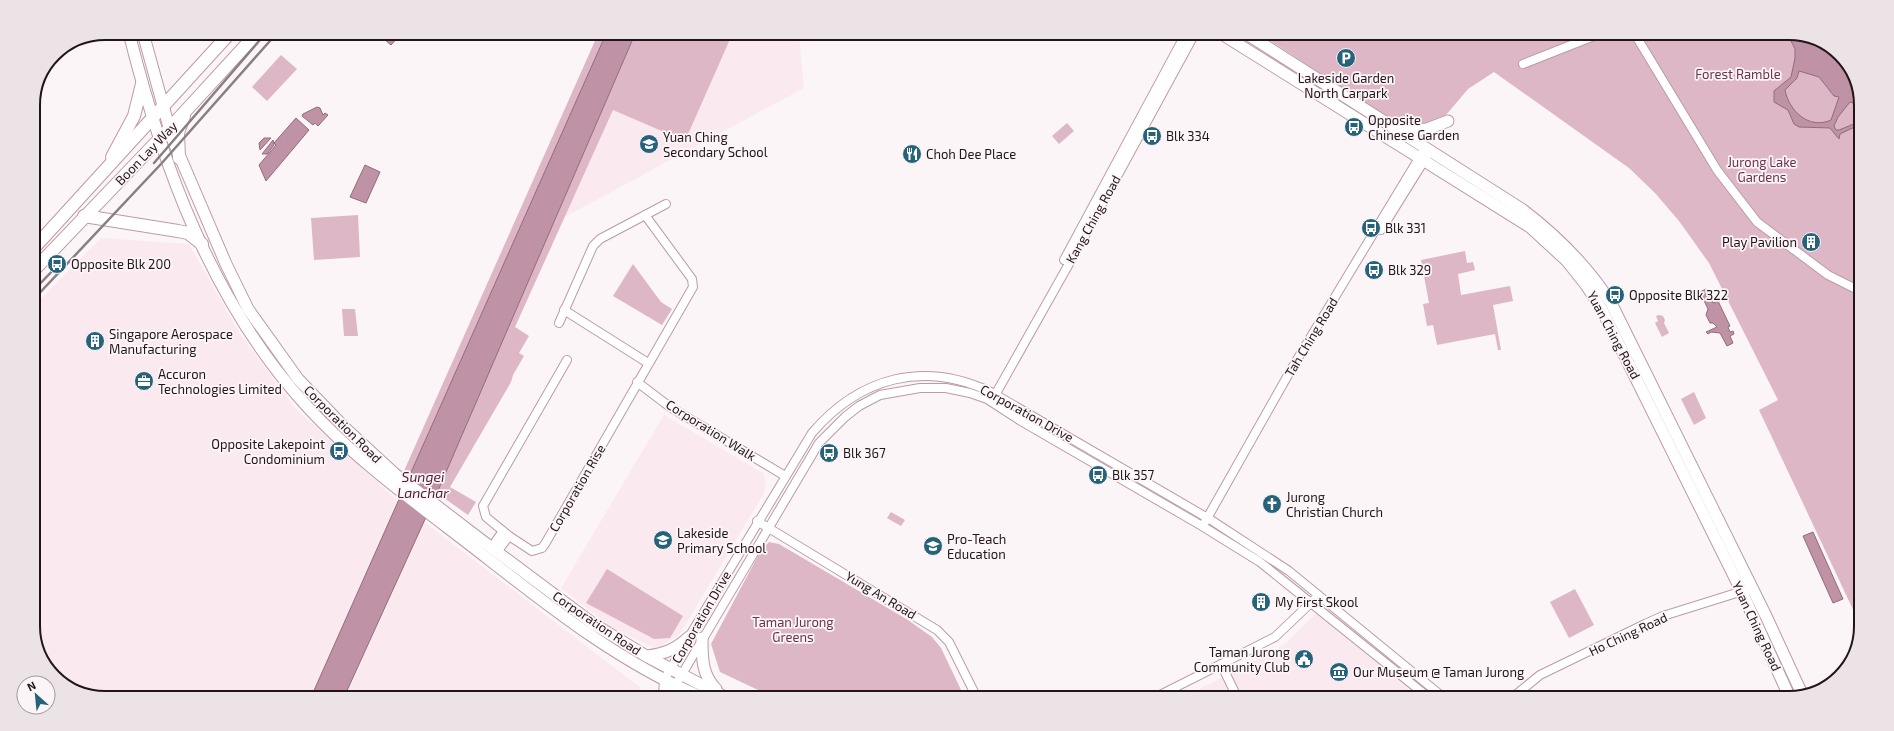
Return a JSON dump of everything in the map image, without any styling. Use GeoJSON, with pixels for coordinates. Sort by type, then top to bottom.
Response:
{"type":"FeatureCollection","features":[{"type":"Feature","properties":{"kind":"main road","name":"Corporation Road"},"geometry":{"type":"LineString","coordinates":[[131,40],[158,140],[202,244],[238,315],[289,386],[306,406],[336,435],[400,484],[494,550],[592,623],[646,656],[715,691]]}},
{"type":"Feature","properties":{"kind":"main road","name":"Corporation Road"},"geometry":{"type":"LineString","coordinates":[[145,40],[169,129],[179,158],[229,271],[248,309],[298,379],[400,484]]}},
{"type":"Feature","properties":{"kind":"main road","name":"Boon Lay Way"},"geometry":{"type":"LineString","coordinates":[[40,241],[224,40]]}},
{"type":"Feature","properties":{"kind":"main road","name":"Boon Lay Way"},"geometry":{"type":"LineString","coordinates":[[40,263],[189,108],[251,40]]}},
{"type":"Feature","properties":{"kind":"main road","name":"Yuan Ching Road"},"geometry":{"type":"LineString","coordinates":[[1231,40],[1424,155],[1523,210],[1542,225],[1586,268],[1611,303],[1694,482],[1787,691]]}},
{"type":"Feature","properties":{"kind":"main road","name":"Yuan Ching Road"},"geometry":{"type":"LineString","coordinates":[[1256,40],[1399,132],[1424,155]]}},
{"type":"Feature","properties":{"kind":"main road"},"geometry":{"type":"LineString","coordinates":[[107,168],[118,144],[134,116],[142,84]]}},
{"type":"Feature","properties":{"kind":"main road"},"geometry":{"type":"LineString","coordinates":[[179,158],[178,133],[189,108]]}},
{"type":"Feature","properties":{"kind":"main road"},"geometry":{"type":"LineString","coordinates":[[1399,132],[1427,129],[1448,121]]}},
{"type":"Feature","properties":{"kind":"main road"},"geometry":{"type":"LineString","coordinates":[[84,216],[188,233],[202,244]]}},
{"type":"Feature","properties":{"kind":"main road","name":"Yuan Ching Road"},"geometry":{"type":"LineString","coordinates":[[1694,482],[1753,588],[1800,690]]}},
{"type":"Feature","properties":{"kind":"main road","name":"Corporation Road"},"geometry":{"type":"LineString","coordinates":[[431,507],[539,598],[585,632],[664,680],[687,691]]}},
{"type":"Feature","properties":{"kind":"main road"},"geometry":{"type":"LineString","coordinates":[[539,598],[546,589]]}},
{"type":"Feature","properties":{"kind":"main road"},"geometry":{"type":"LineString","coordinates":[[646,656],[666,653],[673,650],[689,636]]}},
{"type":"Feature","properties":{"kind":"main road"},"geometry":{"type":"LineString","coordinates":[[702,638],[704,670],[710,682],[719,691]]}},
{"type":"Feature","properties":{"kind":"street","name":"Kang Ching Road"},"geometry":{"type":"LineString","coordinates":[[1068,259],[1183,40]]}},
{"type":"Feature","properties":{"kind":"street","name":"Kang Ching Road"},"geometry":{"type":"LineString","coordinates":[[992,397],[1192,40]]}},
{"type":"Feature","properties":{"kind":"street"},"geometry":{"type":"LineString","coordinates":[[1523,64],[1584,40]]}},
{"type":"Feature","properties":{"kind":"street"},"geometry":{"type":"LineString","coordinates":[[1638,40],[1717,170],[1757,222],[1828,275],[1854,288]]}},
{"type":"Feature","properties":{"kind":"street","name":"Tah Ching Road"},"geometry":{"type":"LineString","coordinates":[[1204,528],[1292,368],[1424,155]]}},
{"type":"Feature","properties":{"kind":"street"},"geometry":{"type":"LineString","coordinates":[[559,323],[593,246],[600,239],[666,204]]}},
{"type":"Feature","properties":{"kind":"street"},"geometry":{"type":"LineString","coordinates":[[637,382],[693,283],[645,215]]}},
{"type":"Feature","properties":{"kind":"street"},"geometry":{"type":"LineString","coordinates":[[564,310],[648,363]]}},
{"type":"Feature","properties":{"kind":"street","name":"Corporation Rise"},"geometry":{"type":"LineString","coordinates":[[567,360],[483,506],[486,517],[532,551],[542,548],[632,394],[637,382]]}},
{"type":"Feature","properties":{"kind":"street","name":"Corporation Drive"},"geometry":{"type":"LineString","coordinates":[[664,680],[757,521],[812,433],[834,410],[875,386],[894,379],[917,375],[947,376],[973,383],[1021,421],[1260,562],[1310,604],[1420,691]]}},
{"type":"Feature","properties":{"kind":"street","name":"Corporation Walk"},"geometry":{"type":"LineString","coordinates":[[637,382],[670,407],[785,476]]}},
{"type":"Feature","properties":{"kind":"street","name":"Corporation Drive"},"geometry":{"type":"LineString","coordinates":[[669,691],[675,686],[768,527],[819,443],[829,430],[859,406],[880,396],[920,388],[946,388],[992,397],[1209,519],[1289,571],[1436,691]]}},
{"type":"Feature","properties":{"kind":"street","name":"Yung An Road"},"geometry":{"type":"LineString","coordinates":[[757,521],[937,630],[949,642],[974,691]]}},
{"type":"Feature","properties":{"kind":"street"},"geometry":{"type":"LineString","coordinates":[[494,550],[506,533]]}},
{"type":"Feature","properties":{"kind":"street","name":"Ho Ching Road"},"geometry":{"type":"LineString","coordinates":[[1520,691],[1540,675],[1663,616],[1753,588]]}},
{"type":"Feature","properties":{"kind":"street"},"geometry":{"type":"LineString","coordinates":[[1168,691],[1276,637],[1318,596]]}},
{"type":"Feature","properties":{"kind":"street"},"geometry":{"type":"LineString","coordinates":[[1221,664],[1235,691]]}},
{"type":"Feature","properties":{"kind":"street"},"geometry":{"type":"LineString","coordinates":[[664,680],[664,691]]}},
{"type":"Feature","properties":{"kind":"shaded area","name":"Yuan Ching Secondary School"},"geometry":{"type":"Polygon","coordinates":[[[641,40],[799,40],[804,88],[563,218],[609,119],[641,40]]]}},
{"type":"Feature","properties":{"kind":"shaded area"},"geometry":{"type":"Polygon","coordinates":[[[101,238],[189,244],[240,334],[296,409],[398,501],[314,691],[92,690],[84,688],[69,680],[53,666],[42,643],[40,630],[40,300],[101,238]]]}},
{"type":"Feature","properties":{"kind":"shaded area","name":"Lakeside Primary School"},"geometry":{"type":"Polygon","coordinates":[[[664,415],[763,473],[766,482],[764,493],[683,629],[678,636],[665,643],[660,651],[611,627],[561,588],[664,415]]]}},
{"type":"Feature","properties":{"kind":"shaded area"},"geometry":{"type":"Polygon","coordinates":[[[423,521],[641,688],[639,691],[347,691],[389,601],[423,521]]]}},
{"type":"Feature","properties":{"kind":"shaded area"},"geometry":{"type":"Polygon","coordinates":[[[1316,613],[1411,691],[1196,691],[1284,645],[1316,613]]]}},
{"type":"Feature","properties":{"kind":"green space"},"geometry":{"type":"Polygon","coordinates":[[[595,40],[603,40],[411,473],[404,471],[595,40]]]}},
{"type":"Feature","properties":{"kind":"green space"},"geometry":{"type":"Polygon","coordinates":[[[632,40],[730,40],[685,141],[613,110],[515,327],[529,336],[519,353],[524,356],[513,375],[511,382],[450,487],[476,502],[468,515],[437,493],[632,40]]]}},
{"type":"Feature","properties":{"kind":"green space","name":"Jurong Lake Gardens"},"geometry":{"type":"Polygon","coordinates":[[[1269,40],[1791,40],[1795,49],[1799,70],[1819,77],[1834,96],[1854,103],[1854,612],[1759,410],[1778,400],[1709,263],[1679,221],[1655,193],[1629,168],[1494,72],[1468,89],[1429,135],[1419,138],[1269,40]]]}},
{"type":"Feature","properties":{"kind":"green space"},"geometry":{"type":"Polygon","coordinates":[[[281,55],[297,69],[267,101],[252,87],[281,55]]]}},
{"type":"Feature","properties":{"kind":"green space"},"geometry":{"type":"Polygon","coordinates":[[[1067,123],[1074,131],[1059,144],[1052,136],[1067,123]]]}},
{"type":"Feature","properties":{"kind":"green space"},"geometry":{"type":"Polygon","coordinates":[[[358,215],[360,257],[314,260],[311,218],[358,215]]]}},
{"type":"Feature","properties":{"kind":"green space"},"geometry":{"type":"Polygon","coordinates":[[[1465,251],[1467,263],[1473,262],[1475,270],[1458,274],[1461,295],[1510,286],[1513,301],[1493,305],[1501,350],[1498,350],[1495,334],[1437,345],[1433,325],[1427,326],[1423,304],[1429,303],[1421,260],[1465,251]]]}},
{"type":"Feature","properties":{"kind":"green space"},"geometry":{"type":"Polygon","coordinates":[[[633,264],[661,302],[672,309],[662,325],[613,296],[633,264]]]}},
{"type":"Feature","properties":{"kind":"green space"},"geometry":{"type":"Polygon","coordinates":[[[342,309],[355,309],[358,336],[344,336],[342,309]]]}},
{"type":"Feature","properties":{"kind":"green space"},"geometry":{"type":"Polygon","coordinates":[[[1656,316],[1663,316],[1665,320],[1664,323],[1669,333],[1662,337],[1655,323],[1658,321],[1656,316]]]}},
{"type":"Feature","properties":{"kind":"green space"},"geometry":{"type":"Polygon","coordinates":[[[1694,392],[1706,418],[1694,425],[1681,399],[1694,392]]]}},
{"type":"Feature","properties":{"kind":"green space"},"geometry":{"type":"Polygon","coordinates":[[[891,512],[905,520],[901,526],[887,518],[891,512]]]}},
{"type":"Feature","properties":{"kind":"green space","name":"Taman Jurong Greens"},"geometry":{"type":"Polygon","coordinates":[[[769,542],[779,544],[908,620],[932,637],[941,648],[962,691],[760,691],[720,672],[711,644],[761,550],[769,542]]]}},
{"type":"Feature","properties":{"kind":"green space"},"geometry":{"type":"Polygon","coordinates":[[[607,569],[683,616],[670,638],[654,639],[586,603],[607,569]]]}},
{"type":"Feature","properties":{"kind":"green space"},"geometry":{"type":"Polygon","coordinates":[[[1575,589],[1594,625],[1569,638],[1550,602],[1575,589]]]}},
{"type":"Feature","properties":{"kind":"water"},"geometry":{"type":"Polygon","coordinates":[[[385,40],[396,40],[391,45],[385,40]]]}},
{"type":"Feature","properties":{"kind":"water","name":"Sungei Lanchar"},"geometry":{"type":"Polygon","coordinates":[[[603,40],[632,40],[437,493],[347,691],[314,691],[603,40]]]}},
{"type":"Feature","properties":{"kind":"water"},"geometry":{"type":"Polygon","coordinates":[[[1791,40],[1810,43],[1825,51],[1841,65],[1849,80],[1853,92],[1854,103],[1850,102],[1838,117],[1834,126],[1836,130],[1854,124],[1854,127],[1840,134],[1839,139],[1830,128],[1799,127],[1794,124],[1788,110],[1774,102],[1774,91],[1791,77],[1795,58],[1795,49],[1791,40]],[[1799,71],[1797,78],[1785,90],[1791,105],[1801,117],[1815,122],[1831,120],[1839,97],[1834,96],[1819,77],[1799,71]]]}},
{"type":"Feature","properties":{"kind":"water"},"geometry":{"type":"Polygon","coordinates":[[[317,107],[320,108],[323,115],[325,113],[328,115],[318,126],[315,123],[313,125],[302,116],[303,114],[317,107]]]}},
{"type":"Feature","properties":{"kind":"water"},"geometry":{"type":"Polygon","coordinates":[[[296,118],[309,130],[266,181],[259,165],[276,145],[274,143],[296,118]]]}},
{"type":"Feature","properties":{"kind":"water"},"geometry":{"type":"Polygon","coordinates":[[[264,138],[271,138],[260,150],[259,143],[264,138]]]}},
{"type":"Feature","properties":{"kind":"water"},"geometry":{"type":"Polygon","coordinates":[[[273,140],[274,145],[267,154],[262,154],[273,140]]]}},
{"type":"Feature","properties":{"kind":"water"},"geometry":{"type":"Polygon","coordinates":[[[365,165],[380,172],[366,203],[350,197],[365,165]]]}},
{"type":"Feature","properties":{"kind":"water"},"geometry":{"type":"Polygon","coordinates":[[[1706,289],[1713,297],[1711,299],[1713,303],[1718,301],[1730,326],[1728,327],[1730,332],[1733,331],[1734,334],[1730,336],[1733,343],[1727,346],[1720,333],[1711,332],[1708,334],[1706,332],[1717,327],[1713,323],[1710,323],[1706,315],[1708,309],[1700,292],[1706,289]]]}},
{"type":"Feature","properties":{"kind":"water"},"geometry":{"type":"Polygon","coordinates":[[[1813,532],[1843,599],[1833,603],[1803,536],[1813,532]]]}},
{"type":"Feature","properties":{"kind":"railway"},"geometry":{"type":"LineString","coordinates":[[154,163],[260,40]]}},
{"type":"Feature","properties":{"kind":"railway"},"geometry":{"type":"LineString","coordinates":[[40,293],[161,164],[271,40]]}},
{"type":"Feature","properties":{"kind":"railway"},"geometry":{"type":"LineString","coordinates":[[40,284],[58,265]]}},
{"type":"Feature","properties":{"kind":"place","name":"Lakeside Garden North Carpark"},"geometry":{"type":"Point","coordinates":[1346,58]}},
{"type":"Feature","properties":{"kind":"place","name":"Opposite Chinese Garden"},"geometry":{"type":"Point","coordinates":[1354,127]}},
{"type":"Feature","properties":{"kind":"place","name":"Blk 334"},"geometry":{"type":"Point","coordinates":[1152,136]}},
{"type":"Feature","properties":{"kind":"place","name":"Yuan Ching Secondary School"},"geometry":{"type":"Point","coordinates":[649,144]}},
{"type":"Feature","properties":{"kind":"place","name":"Choh Dee Place"},"geometry":{"type":"Point","coordinates":[912,154]}},
{"type":"Feature","properties":{"kind":"place","name":"Blk 331"},"geometry":{"type":"Point","coordinates":[1371,228]}},
{"type":"Feature","properties":{"kind":"place","name":"Play Pavilion"},"geometry":{"type":"Point","coordinates":[1811,242]}},
{"type":"Feature","properties":{"kind":"place","name":"Opposite Blk 200"},"geometry":{"type":"Point","coordinates":[57,264]}},
{"type":"Feature","properties":{"kind":"place","name":"Blk 329"},"geometry":{"type":"Point","coordinates":[1374,270]}},
{"type":"Feature","properties":{"kind":"place","name":"Opposite Blk 322"},"geometry":{"type":"Point","coordinates":[1615,295]}},
{"type":"Feature","properties":{"kind":"place","name":"Singapore Aerospace Manufacturing"},"geometry":{"type":"Point","coordinates":[95,341]}},
{"type":"Feature","properties":{"kind":"place","name":"Accuron Technologies Limited"},"geometry":{"type":"Point","coordinates":[144,381]}},
{"type":"Feature","properties":{"kind":"place","name":"Opposite Lakepoint Condominium"},"geometry":{"type":"Point","coordinates":[339,451]}},
{"type":"Feature","properties":{"kind":"place","name":"Blk 367"},"geometry":{"type":"Point","coordinates":[829,453]}},
{"type":"Feature","properties":{"kind":"place","name":"Blk 357"},"geometry":{"type":"Point","coordinates":[1098,475]}},
{"type":"Feature","properties":{"kind":"place","name":"Jurong Christian Church"},"geometry":{"type":"Point","coordinates":[1272,504]}},
{"type":"Feature","properties":{"kind":"place","name":"Lakeside Primary School"},"geometry":{"type":"Point","coordinates":[663,540]}},
{"type":"Feature","properties":{"kind":"place","name":"Pro-Teach Education"},"geometry":{"type":"Point","coordinates":[933,546]}},
{"type":"Feature","properties":{"kind":"place","name":"My First Skool"},"geometry":{"type":"Point","coordinates":[1261,602]}},
{"type":"Feature","properties":{"kind":"place","name":"Taman Jurong Community Club"},"geometry":{"type":"Point","coordinates":[1304,659]}},
{"type":"Feature","properties":{"kind":"place","name":"Our Museum @ Taman Jurong"},"geometry":{"type":"Point","coordinates":[1339,672]}},
{"type":"Feature","properties":{"kind":"park label","name":"Forest Ramble"},"geometry":{"type":"Point","coordinates":[1738,74]}}]}
